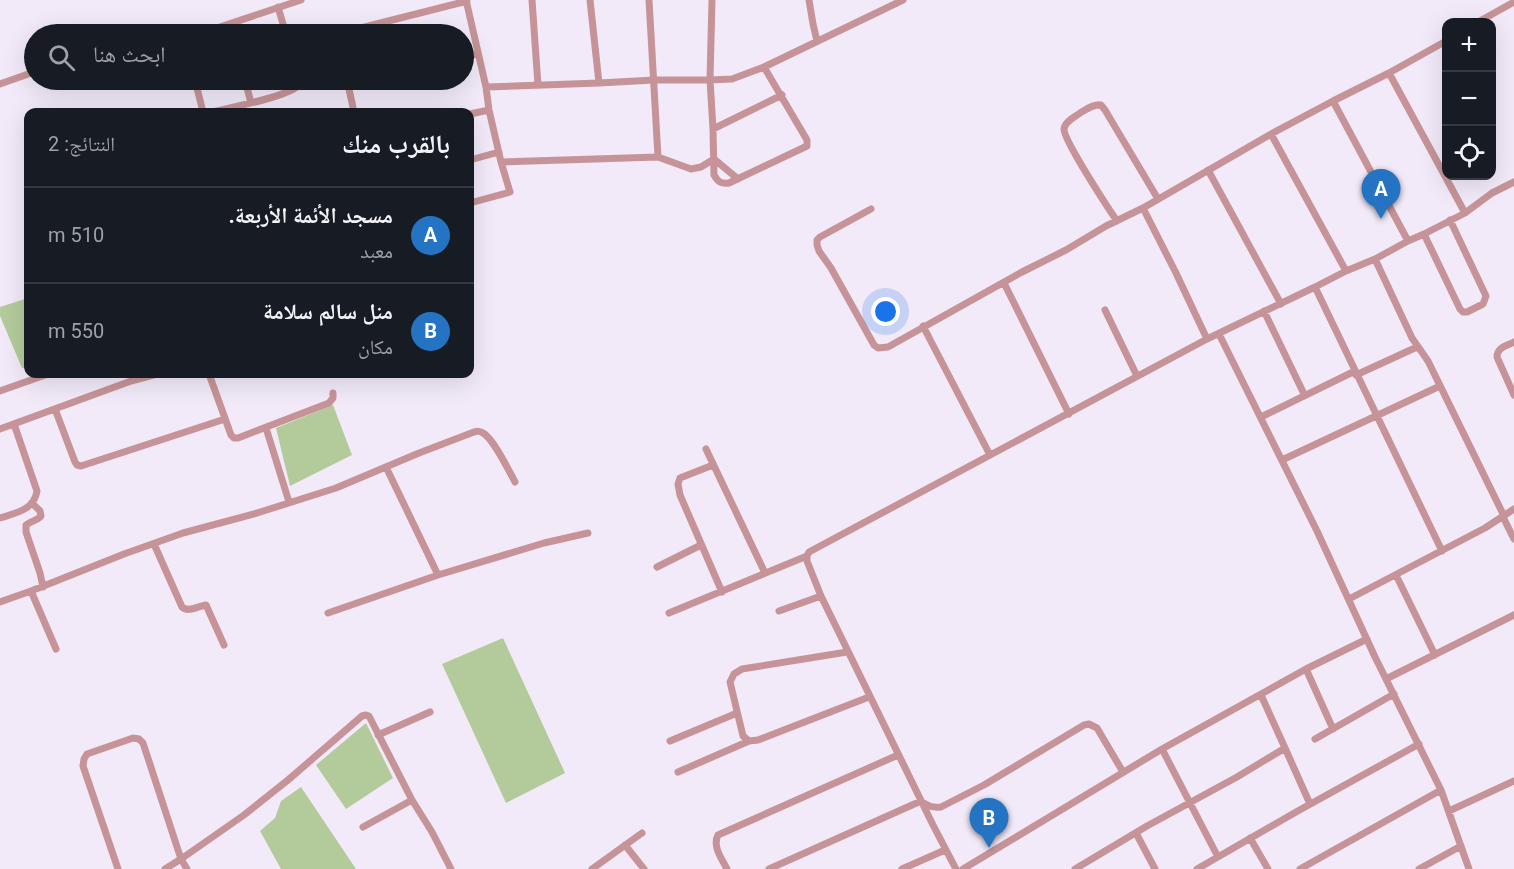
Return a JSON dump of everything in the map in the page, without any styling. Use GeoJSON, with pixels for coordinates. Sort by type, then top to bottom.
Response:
{"type":"FeatureCollection","features":[{"type":"Feature","properties":{"kind":"street"},"geometry":{"type":"LineString","coordinates":[[232,24],[301,0]]}},
{"type":"Feature","properties":{"kind":"street"},"geometry":{"type":"LineString","coordinates":[[371,24],[441,3],[466,0],[471,24]]}},
{"type":"Feature","properties":{"kind":"street"},"geometry":{"type":"LineString","coordinates":[[532,0],[538,85]]}},
{"type":"Feature","properties":{"kind":"street"},"geometry":{"type":"LineString","coordinates":[[590,0],[599,84]]}},
{"type":"Feature","properties":{"kind":"street"},"geometry":{"type":"LineString","coordinates":[[649,0],[658,157]]}},
{"type":"Feature","properties":{"kind":"street"},"geometry":{"type":"LineString","coordinates":[[711,0],[710,81],[714,129],[714,175],[722,184],[738,179],[807,146],[807,140],[764,67]]}},
{"type":"Feature","properties":{"kind":"street"},"geometry":{"type":"LineString","coordinates":[[809,0],[818,41]]}},
{"type":"Feature","properties":{"kind":"street"},"geometry":{"type":"LineString","coordinates":[[486,87],[732,79],[764,67],[903,0]]}},
{"type":"Feature","properties":{"kind":"street"},"geometry":{"type":"LineString","coordinates":[[1485,18],[1514,2]]}},
{"type":"Feature","properties":{"kind":"street"},"geometry":{"type":"LineString","coordinates":[[278,7],[283,24]]}},
{"type":"Feature","properties":{"kind":"street"},"geometry":{"type":"LineString","coordinates":[[474,39],[498,152],[510,192],[474,202]]}},
{"type":"Feature","properties":{"kind":"street"},"geometry":{"type":"LineString","coordinates":[[871,209],[817,240],[819,251],[878,348],[888,346],[1143,208],[1271,134],[1442,43]]}},
{"type":"Feature","properties":{"kind":"street"},"geometry":{"type":"LineString","coordinates":[[1389,73],[1465,213]]}},
{"type":"Feature","properties":{"kind":"street"},"geometry":{"type":"LineString","coordinates":[[0,84],[24,76]]}},
{"type":"Feature","properties":{"kind":"street"},"geometry":{"type":"LineString","coordinates":[[198,90],[202,108]]}},
{"type":"Feature","properties":{"kind":"street"},"geometry":{"type":"LineString","coordinates":[[248,90],[251,103]]}},
{"type":"Feature","properties":{"kind":"street"},"geometry":{"type":"LineString","coordinates":[[229,108],[294,90]]}},
{"type":"Feature","properties":{"kind":"street"},"geometry":{"type":"LineString","coordinates":[[350,90],[353,108]]}},
{"type":"Feature","properties":{"kind":"street"},"geometry":{"type":"LineString","coordinates":[[714,129],[782,95]]}},
{"type":"Feature","properties":{"kind":"street"},"geometry":{"type":"LineString","coordinates":[[1333,101],[1408,241]]}},
{"type":"Feature","properties":{"kind":"street"},"geometry":{"type":"LineString","coordinates":[[1117,221],[1073,150],[1064,131],[1065,125],[1070,120],[1092,106],[1101,105],[1105,110],[1158,199]]}},
{"type":"Feature","properties":{"kind":"street"},"geometry":{"type":"LineString","coordinates":[[474,113],[489,110]]}},
{"type":"Feature","properties":{"kind":"street"},"geometry":{"type":"LineString","coordinates":[[1271,134],[1346,271]]}},
{"type":"Feature","properties":{"kind":"street"},"geometry":{"type":"LineString","coordinates":[[474,158],[498,152]]}},
{"type":"Feature","properties":{"kind":"street"},"geometry":{"type":"LineString","coordinates":[[501,162],[658,157],[691,169],[701,167],[714,159]]}},
{"type":"Feature","properties":{"kind":"street"},"geometry":{"type":"LineString","coordinates":[[714,159],[738,179]]}},
{"type":"Feature","properties":{"kind":"street"},"geometry":{"type":"LineString","coordinates":[[1209,170],[1281,303]]}},
{"type":"Feature","properties":{"kind":"street"},"geometry":{"type":"LineString","coordinates":[[956,869],[821,596],[807,561],[808,552],[1208,339],[1465,213],[1492,193],[1514,182]]}},
{"type":"Feature","properties":{"kind":"street"},"geometry":{"type":"LineString","coordinates":[[1143,208],[1208,339]]}},
{"type":"Feature","properties":{"kind":"street"},"geometry":{"type":"LineString","coordinates":[[1424,234],[1460,309],[1467,312],[1483,304],[1486,296],[1450,220]]}},
{"type":"Feature","properties":{"kind":"street"},"geometry":{"type":"LineString","coordinates":[[1375,259],[1417,347],[1428,361],[1514,539]]}},
{"type":"Feature","properties":{"kind":"street"},"geometry":{"type":"LineString","coordinates":[[1004,283],[1069,414]]}},
{"type":"Feature","properties":{"kind":"street"},"geometry":{"type":"LineString","coordinates":[[1315,288],[1443,551]]}},
{"type":"Feature","properties":{"kind":"street"},"geometry":{"type":"LineString","coordinates":[[1105,310],[1137,376]]}},
{"type":"Feature","properties":{"kind":"street"},"geometry":{"type":"LineString","coordinates":[[1264,311],[1304,394]]}},
{"type":"Feature","properties":{"kind":"street"},"geometry":{"type":"LineString","coordinates":[[923,326],[990,455]]}},
{"type":"Feature","properties":{"kind":"street"},"geometry":{"type":"LineString","coordinates":[[1220,334],[1441,790],[1469,869]]}},
{"type":"Feature","properties":{"kind":"street"},"geometry":{"type":"LineString","coordinates":[[1514,342],[1499,349],[1497,357],[1514,395]]}},
{"type":"Feature","properties":{"kind":"street"},"geometry":{"type":"LineString","coordinates":[[1261,417],[1304,394],[1417,347]]}},
{"type":"Feature","properties":{"kind":"street"},"geometry":{"type":"LineString","coordinates":[[0,391],[37,378]]}},
{"type":"Feature","properties":{"kind":"street"},"geometry":{"type":"LineString","coordinates":[[0,429],[142,378]]}},
{"type":"Feature","properties":{"kind":"street"},"geometry":{"type":"LineString","coordinates":[[210,378],[234,438],[267,428],[329,403],[333,398],[333,393]]}},
{"type":"Feature","properties":{"kind":"street"},"geometry":{"type":"LineString","coordinates":[[1282,460],[1440,386]]}},
{"type":"Feature","properties":{"kind":"street"},"geometry":{"type":"LineString","coordinates":[[55,409],[75,462],[81,466],[225,419]]}},
{"type":"Feature","properties":{"kind":"street"},"geometry":{"type":"LineString","coordinates":[[0,518],[28,508],[37,495],[14,424]]}},
{"type":"Feature","properties":{"kind":"street"},"geometry":{"type":"LineString","coordinates":[[267,428],[289,502]]}},
{"type":"Feature","properties":{"kind":"street"},"geometry":{"type":"LineString","coordinates":[[0,602],[183,533],[336,488],[474,432],[480,431],[486,434],[515,482]]}},
{"type":"Feature","properties":{"kind":"street"},"geometry":{"type":"LineString","coordinates":[[706,449],[765,573]]}},
{"type":"Feature","properties":{"kind":"street"},"geometry":{"type":"LineString","coordinates":[[713,465],[680,478],[678,484],[680,495],[722,592]]}},
{"type":"Feature","properties":{"kind":"street"},"geometry":{"type":"LineString","coordinates":[[386,467],[438,575]]}},
{"type":"Feature","properties":{"kind":"street"},"geometry":{"type":"LineString","coordinates":[[32,503],[40,511],[41,516],[26,525],[26,532],[43,587]]}},
{"type":"Feature","properties":{"kind":"street"},"geometry":{"type":"LineString","coordinates":[[1349,598],[1443,551],[1514,509]]}},
{"type":"Feature","properties":{"kind":"street"},"geometry":{"type":"LineString","coordinates":[[328,613],[438,575],[544,543],[588,533]]}},
{"type":"Feature","properties":{"kind":"street"},"geometry":{"type":"LineString","coordinates":[[154,544],[182,607],[187,610],[206,605],[224,645]]}},
{"type":"Feature","properties":{"kind":"street"},"geometry":{"type":"LineString","coordinates":[[657,567],[701,545]]}},
{"type":"Feature","properties":{"kind":"street"},"geometry":{"type":"LineString","coordinates":[[669,613],[807,556]]}},
{"type":"Feature","properties":{"kind":"street"},"geometry":{"type":"LineString","coordinates":[[1396,575],[1435,655]]}},
{"type":"Feature","properties":{"kind":"street"},"geometry":{"type":"LineString","coordinates":[[32,591],[56,649]]}},
{"type":"Feature","properties":{"kind":"street"},"geometry":{"type":"LineString","coordinates":[[779,611],[821,596]]}},
{"type":"Feature","properties":{"kind":"street"},"geometry":{"type":"LineString","coordinates":[[1386,678],[1514,615]]}},
{"type":"Feature","properties":{"kind":"street"},"geometry":{"type":"LineString","coordinates":[[963,869],[1162,749],[1306,669],[1367,639]]}},
{"type":"Feature","properties":{"kind":"street"},"geometry":{"type":"LineString","coordinates":[[749,741],[743,736],[730,682],[734,674],[742,669],[848,652]]}},
{"type":"Feature","properties":{"kind":"street"},"geometry":{"type":"LineString","coordinates":[[1306,669],[1333,729]]}},
{"type":"Feature","properties":{"kind":"street"},"geometry":{"type":"LineString","coordinates":[[1261,694],[1310,804]]}},
{"type":"Feature","properties":{"kind":"street"},"geometry":{"type":"LineString","coordinates":[[1315,738],[1394,694]]}},
{"type":"Feature","properties":{"kind":"street"},"geometry":{"type":"LineString","coordinates":[[678,772],[749,741],[758,740],[869,697]]}},
{"type":"Feature","properties":{"kind":"street"},"geometry":{"type":"LineString","coordinates":[[378,735],[430,712]]}},
{"type":"Feature","properties":{"kind":"street"},"geometry":{"type":"LineString","coordinates":[[670,741],[737,712]]}},
{"type":"Feature","properties":{"kind":"street"},"geometry":{"type":"LineString","coordinates":[[165,869],[244,815],[366,715],[369,716],[451,869]]}},
{"type":"Feature","properties":{"kind":"street"},"geometry":{"type":"LineString","coordinates":[[921,801],[935,808],[941,807],[984,785],[1089,724],[1097,728],[1123,772]]}},
{"type":"Feature","properties":{"kind":"street"},"geometry":{"type":"LineString","coordinates":[[118,869],[83,766],[87,754],[134,738],[143,743],[187,869]]}},
{"type":"Feature","properties":{"kind":"street"},"geometry":{"type":"LineString","coordinates":[[1197,869],[1419,744]]}},
{"type":"Feature","properties":{"kind":"street"},"geometry":{"type":"LineString","coordinates":[[1075,869],[1285,748]]}},
{"type":"Feature","properties":{"kind":"street"},"geometry":{"type":"LineString","coordinates":[[1162,749],[1218,857]]}},
{"type":"Feature","properties":{"kind":"street"},"geometry":{"type":"LineString","coordinates":[[728,869],[715,844],[718,835],[898,755]]}},
{"type":"Feature","properties":{"kind":"street"},"geometry":{"type":"LineString","coordinates":[[1449,811],[1514,781]]}},
{"type":"Feature","properties":{"kind":"street"},"geometry":{"type":"LineString","coordinates":[[1300,869],[1441,790]]}},
{"type":"Feature","properties":{"kind":"street"},"geometry":{"type":"LineString","coordinates":[[363,827],[412,800]]}},
{"type":"Feature","properties":{"kind":"street"},"geometry":{"type":"LineString","coordinates":[[769,869],[921,801]]}},
{"type":"Feature","properties":{"kind":"street"},"geometry":{"type":"LineString","coordinates":[[592,869],[642,833]]}},
{"type":"Feature","properties":{"kind":"street"},"geometry":{"type":"LineString","coordinates":[[1136,833],[1155,869]]}},
{"type":"Feature","properties":{"kind":"street"},"geometry":{"type":"LineString","coordinates":[[1250,838],[1268,869]]}},
{"type":"Feature","properties":{"kind":"street"},"geometry":{"type":"LineString","coordinates":[[625,845],[644,869]]}},
{"type":"Feature","properties":{"kind":"street"},"geometry":{"type":"LineString","coordinates":[[1419,869],[1461,846]]}},
{"type":"Feature","properties":{"kind":"street"},"geometry":{"type":"LineString","coordinates":[[902,869],[945,850]]}},
{"type":"Feature","properties":{"kind":"green space"},"geometry":{"type":"Polygon","coordinates":[[[24,299],[24,368],[22,368],[0,316],[0,307],[24,299]]]}},
{"type":"Feature","properties":{"kind":"green space"},"geometry":{"type":"Polygon","coordinates":[[[333,405],[352,455],[290,486],[276,428],[333,405]]]}},
{"type":"Feature","properties":{"kind":"green space"},"geometry":{"type":"Polygon","coordinates":[[[503,638],[565,773],[506,803],[442,664],[503,638]]]}},
{"type":"Feature","properties":{"kind":"green space"},"geometry":{"type":"Polygon","coordinates":[[[366,723],[393,778],[346,809],[316,765],[366,723]]]}},
{"type":"Feature","properties":{"kind":"green space"},"geometry":{"type":"Polygon","coordinates":[[[301,787],[356,869],[281,869],[260,831],[275,818],[281,801],[301,787]]]}},
{"type":"Feature","properties":{"kind":"place","name":"مسجد الأئمة الأربعة."},"geometry":{"type":"Point","coordinates":[1381,219]}},
{"type":"Feature","properties":{"kind":"place","name":"منل سالم سلامة"},"geometry":{"type":"Point","coordinates":[989,848]}}]}
